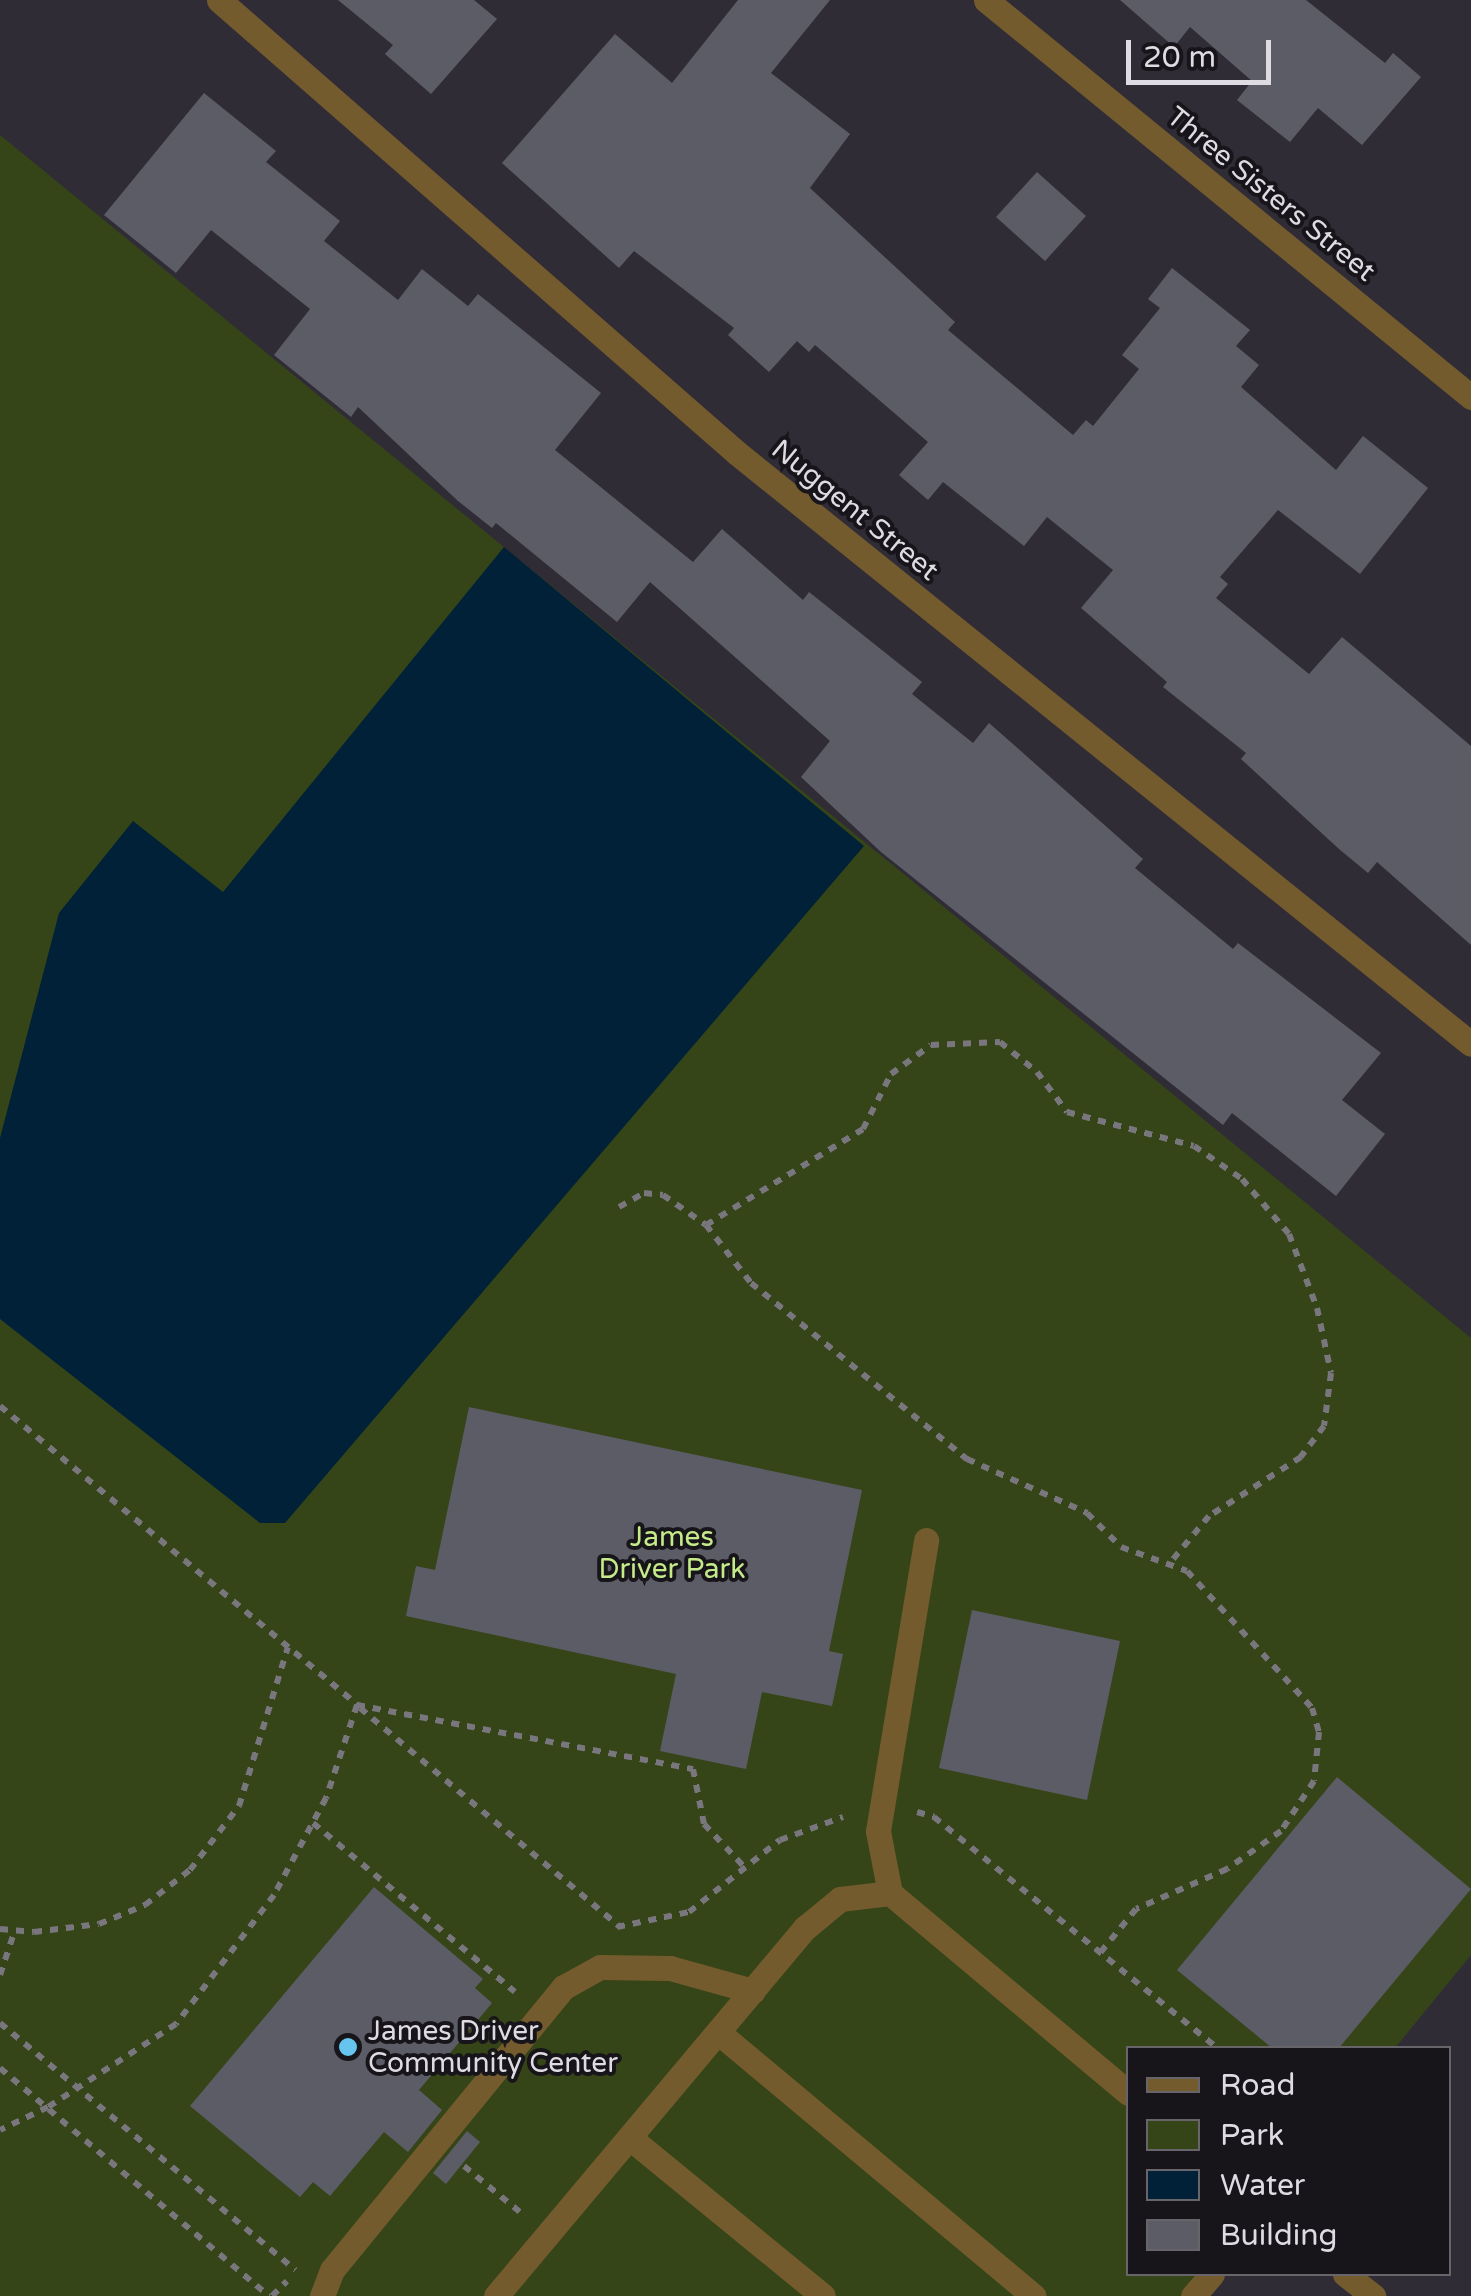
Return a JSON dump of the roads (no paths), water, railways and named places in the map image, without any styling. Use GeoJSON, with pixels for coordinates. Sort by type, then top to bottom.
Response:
{"type":"FeatureCollection","features":[{"type":"Feature","properties":{"kind":"street","name":"Nuggent Street"},"geometry":{"type":"LineString","coordinates":[[219,0],[737,453],[1471,1044]]}},
{"type":"Feature","properties":{"kind":"street","name":"Three Sisters Street"},"geometry":{"type":"LineString","coordinates":[[986,0],[1471,397]]}},
{"type":"Feature","properties":{"kind":"street"},"geometry":{"type":"LineString","coordinates":[[926,1540],[878,1831],[890,1893],[1126,2091]]}},
{"type":"Feature","properties":{"kind":"street"},"geometry":{"type":"LineString","coordinates":[[496,2296],[805,1928],[840,1899],[890,1893]]}},
{"type":"Feature","properties":{"kind":"street"},"geometry":{"type":"LineString","coordinates":[[322,2296],[332,2270],[564,1987],[600,1966],[670,1968],[753,1992]]}},
{"type":"Feature","properties":{"kind":"street"},"geometry":{"type":"LineString","coordinates":[[719,2033],[1033,2296]]}},
{"type":"Feature","properties":{"kind":"street"},"geometry":{"type":"LineString","coordinates":[[630,2138],[823,2296]]}},
{"type":"Feature","properties":{"kind":"street"},"geometry":{"type":"LineString","coordinates":[[1193,2296],[1210,2276]]}},
{"type":"Feature","properties":{"kind":"street"},"geometry":{"type":"LineString","coordinates":[[1348,2276],[1373,2296]]}},
{"type":"Feature","properties":{"kind":"water"},"geometry":{"type":"Polygon","coordinates":[[[504,547],[864,846],[285,1523],[260,1523],[0,1319],[0,1138],[59,913],[133,821],[223,892],[504,547]]]}},
{"type":"Feature","properties":{"kind":"place","name":"James Driver Community Center"},"geometry":{"type":"Point","coordinates":[348,2047]}},
{"type":"Feature","properties":{"kind":"park label","name":"James Driver Park"},"geometry":{"type":"Point","coordinates":[672,1553]}}]}
